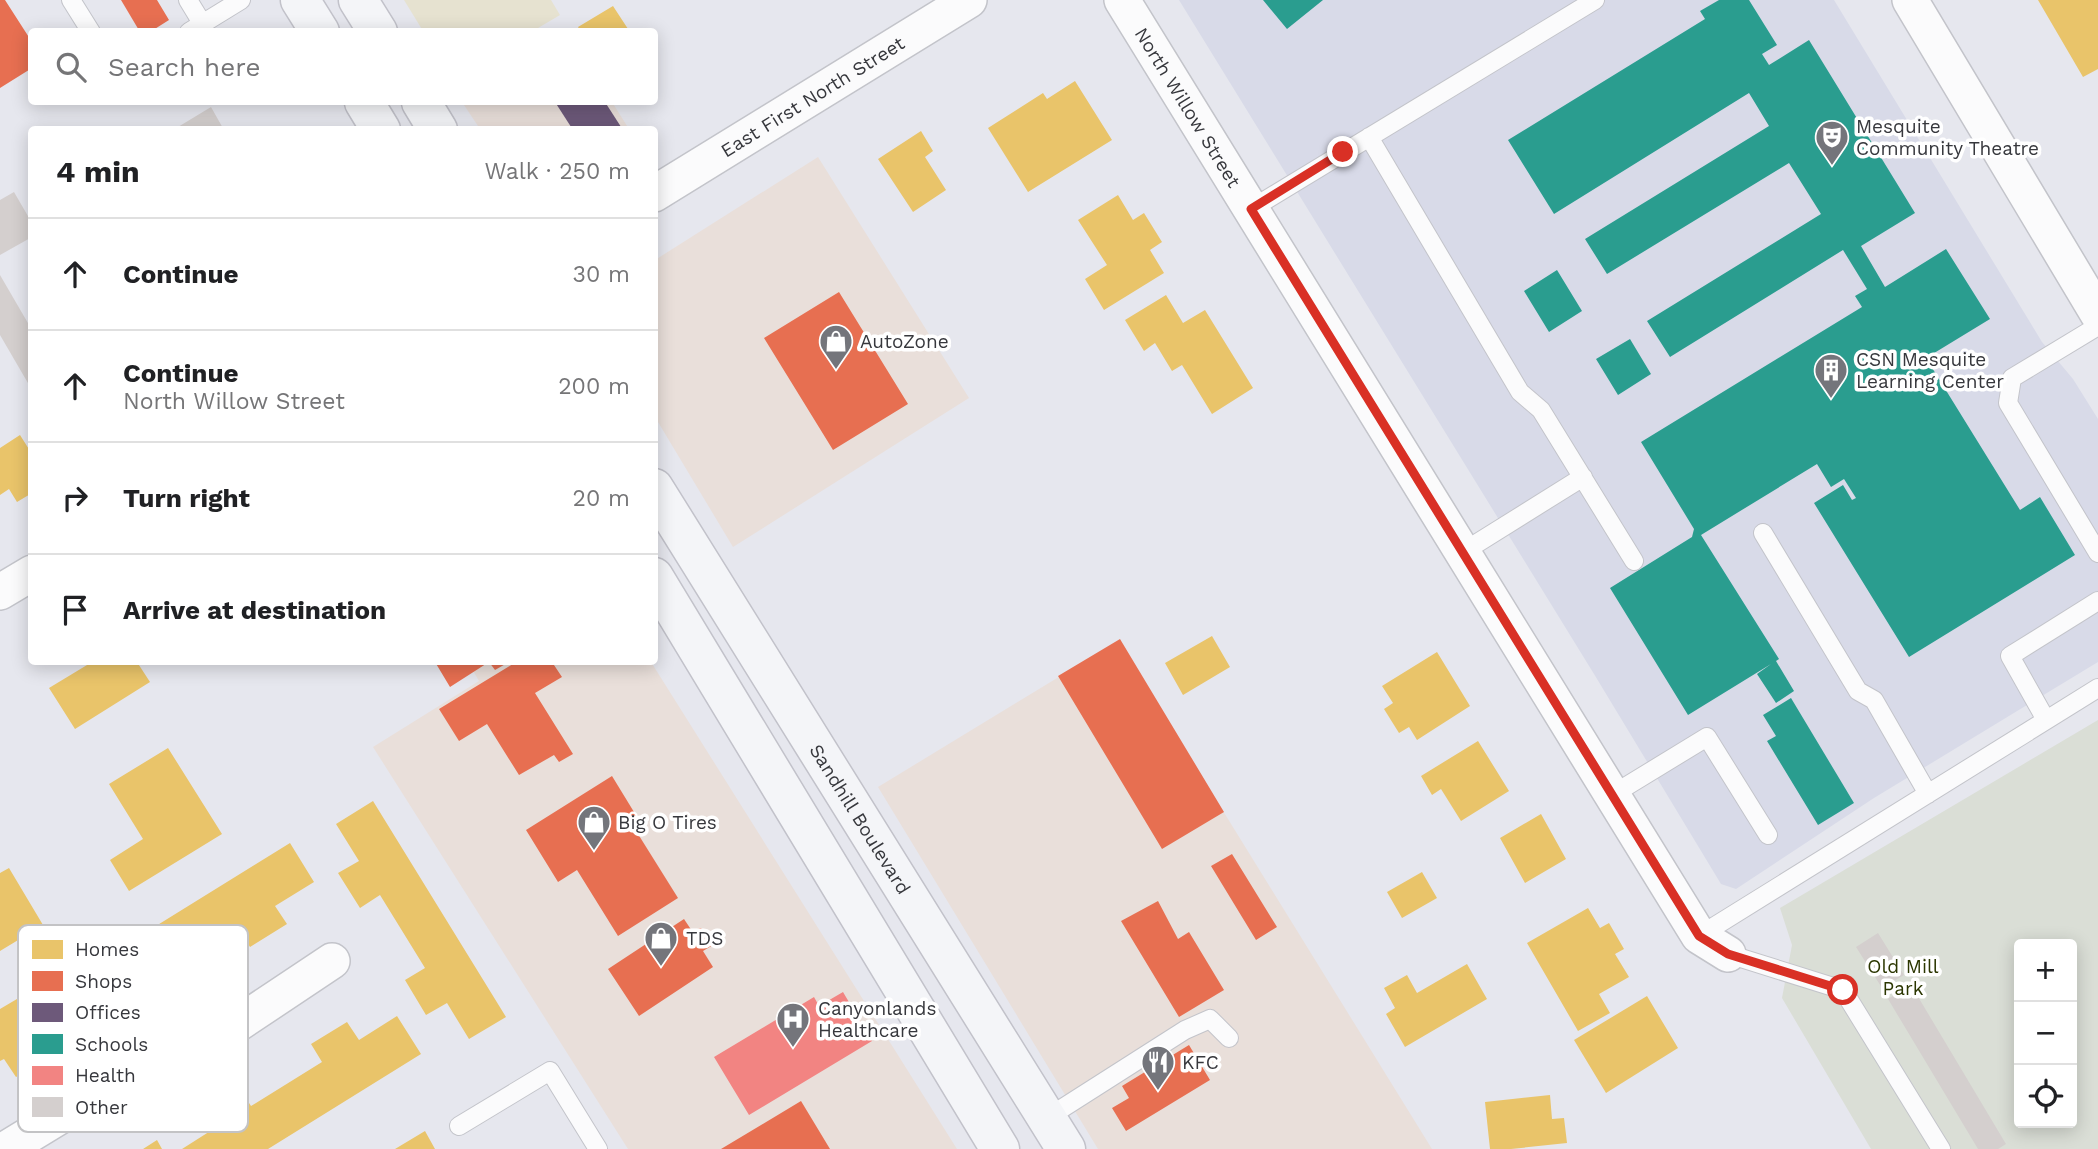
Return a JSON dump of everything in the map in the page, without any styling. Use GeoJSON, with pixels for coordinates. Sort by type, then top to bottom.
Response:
{"type":"FeatureCollection","features":[{"type":"Feature","properties":{"kind":"main road"},"geometry":{"type":"LineString","coordinates":[[300,0],[318,28]]}},
{"type":"Feature","properties":{"kind":"main road"},"geometry":{"type":"LineString","coordinates":[[358,0],[376,28]]}},
{"type":"Feature","properties":{"kind":"main road"},"geometry":{"type":"LineString","coordinates":[[365,105],[378,126]]}},
{"type":"Feature","properties":{"kind":"main road"},"geometry":{"type":"LineString","coordinates":[[423,105],[436,126]]}},
{"type":"Feature","properties":{"kind":"main road","name":"Sandhill Boulevard"},"geometry":{"type":"LineString","coordinates":[[658,494],[1056,1133]]}},
{"type":"Feature","properties":{"kind":"main road"},"geometry":{"type":"LineString","coordinates":[[658,584],[1000,1149]]}},
{"type":"Feature","properties":{"kind":"main road"},"geometry":{"type":"LineString","coordinates":[[720,686],[762,689],[855,838],[889,864]]}},
{"type":"Feature","properties":{"kind":"street","name":"East First North Street"},"geometry":{"type":"LineString","coordinates":[[658,192],[969,0]]}},
{"type":"Feature","properties":{"kind":"street","name":"North Willow Street"},"geometry":{"type":"LineString","coordinates":[[1122,0],[1612,795],[1714,945]]}},
{"type":"Feature","properties":{"kind":"street"},"geometry":{"type":"LineString","coordinates":[[1910,0],[2098,314]]}},
{"type":"Feature","properties":{"kind":"street"},"geometry":{"type":"LineString","coordinates":[[0,593],[28,576]]}},
{"type":"Feature","properties":{"kind":"street"},"geometry":{"type":"LineString","coordinates":[[248,1017],[332,961]]}},
{"type":"Feature","properties":{"kind":"street"},"geometry":{"type":"LineString","coordinates":[[6,1149],[34,1132]]}},
{"type":"Feature","properties":{"kind":"lane"},"geometry":{"type":"LineString","coordinates":[[72,0],[89,28]]}},
{"type":"Feature","properties":{"kind":"lane"},"geometry":{"type":"LineString","coordinates":[[188,0],[196,27],[241,0]]}},
{"type":"Feature","properties":{"kind":"lane"},"geometry":{"type":"LineString","coordinates":[[1251,209],[1595,0]]}},
{"type":"Feature","properties":{"kind":"lane"},"geometry":{"type":"LineString","coordinates":[[1369,137],[1520,392],[1541,410],[1634,561]]}},
{"type":"Feature","properties":{"kind":"lane"},"geometry":{"type":"LineString","coordinates":[[2098,326],[2012,378],[2008,403],[2098,553]]}},
{"type":"Feature","properties":{"kind":"lane"},"geometry":{"type":"LineString","coordinates":[[1463,552],[1583,477]]}},
{"type":"Feature","properties":{"kind":"lane"},"geometry":{"type":"LineString","coordinates":[[1763,533],[1858,691],[1874,700],[1928,794]]}},
{"type":"Feature","properties":{"kind":"lane"},"geometry":{"type":"LineString","coordinates":[[2046,720],[2010,656],[2098,601]]}},
{"type":"Feature","properties":{"kind":"lane"},"geometry":{"type":"LineString","coordinates":[[1714,945],[1928,794],[2098,688]]}},
{"type":"Feature","properties":{"kind":"lane"},"geometry":{"type":"LineString","coordinates":[[1612,795],[1707,737],[1768,835]]}},
{"type":"Feature","properties":{"kind":"lane"},"geometry":{"type":"LineString","coordinates":[[1714,945],[1843,990],[1941,1149]]}},
{"type":"Feature","properties":{"kind":"lane"},"geometry":{"type":"LineString","coordinates":[[1056,1133],[1185,1031],[1210,1019],[1229,1038]]}},
{"type":"Feature","properties":{"kind":"lane"},"geometry":{"type":"LineString","coordinates":[[459,1126],[550,1071],[598,1149]]}},
{"type":"Feature","properties":{"kind":"shaded area"},"geometry":{"type":"Polygon","coordinates":[[[1179,0],[1834,0],[2042,342],[2073,379],[2098,419],[2098,662],[1874,798],[1736,889],[1721,884],[1179,0]]]}},
{"type":"Feature","properties":{"kind":"shaded area"},"geometry":{"type":"Polygon","coordinates":[[[464,105],[614,105],[627,126],[478,126],[464,105]]]}},
{"type":"Feature","properties":{"kind":"shaded area"},"geometry":{"type":"Polygon","coordinates":[[[818,157],[969,398],[733,547],[658,422],[658,258],[818,157]]]}},
{"type":"Feature","properties":{"kind":"shaded area"},"geometry":{"type":"Polygon","coordinates":[[[1118,641],[1432,1149],[1098,1149],[878,787],[1118,641]]]}},
{"type":"Feature","properties":{"kind":"shaded area"},"geometry":{"type":"Polygon","coordinates":[[[470,665],[653,665],[957,1149],[628,1149],[373,747],[479,681],[470,665]]]}},
{"type":"Feature","properties":{"kind":"green space","name":"Old Mill Park"},"geometry":{"type":"Polygon","coordinates":[[[2098,720],[2098,1149],[1871,1149],[1782,998],[1792,945],[1780,908],[2098,720]]]}},
{"type":"Feature","properties":{"kind":"sand"},"geometry":{"type":"Polygon","coordinates":[[[404,0],[551,0],[560,15],[538,28],[421,28],[404,0]]]}},
{"type":"Feature","properties":{"kind":"building: Homes"},"geometry":{"type":"Polygon","coordinates":[[[2038,0],[2098,0],[2098,69],[2083,77],[2038,0]]]}},
{"type":"Feature","properties":{"kind":"building: Homes"},"geometry":{"type":"Polygon","coordinates":[[[613,6],[627,28],[579,28],[613,6]]]}},
{"type":"Feature","properties":{"kind":"building: Homes"},"geometry":{"type":"Polygon","coordinates":[[[1075,81],[1112,140],[1028,192],[988,128],[1043,93],[1047,99],[1075,81]]]}},
{"type":"Feature","properties":{"kind":"building: Homes"},"geometry":{"type":"Polygon","coordinates":[[[921,131],[933,151],[925,157],[946,190],[913,212],[878,159],[921,131]]]}},
{"type":"Feature","properties":{"kind":"building: Homes"},"geometry":{"type":"Polygon","coordinates":[[[1118,195],[1133,220],[1144,213],[1162,242],[1150,250],[1164,273],[1104,310],[1085,279],[1107,265],[1078,220],[1118,195]]]}},
{"type":"Feature","properties":{"kind":"building: Homes"},"geometry":{"type":"Polygon","coordinates":[[[1166,295],[1183,323],[1205,310],[1253,388],[1212,414],[1182,365],[1172,371],[1155,343],[1144,351],[1125,320],[1166,295]]]}},
{"type":"Feature","properties":{"kind":"building: Homes"},"geometry":{"type":"Polygon","coordinates":[[[20,435],[28,448],[28,495],[17,502],[9,489],[0,495],[0,448],[20,435]]]}},
{"type":"Feature","properties":{"kind":"building: Homes"},"geometry":{"type":"Polygon","coordinates":[[[1212,636],[1230,667],[1183,695],[1165,663],[1212,636]]]}},
{"type":"Feature","properties":{"kind":"building: Homes"},"geometry":{"type":"Polygon","coordinates":[[[1437,652],[1470,706],[1417,740],[1409,727],[1399,733],[1384,709],[1393,703],[1382,686],[1437,652]]]}},
{"type":"Feature","properties":{"kind":"building: Homes"},"geometry":{"type":"Polygon","coordinates":[[[87,665],[139,665],[150,682],[75,729],[49,688],[87,665]]]}},
{"type":"Feature","properties":{"kind":"building: Homes"},"geometry":{"type":"Polygon","coordinates":[[[1478,741],[1509,791],[1461,821],[1441,789],[1432,795],[1421,776],[1478,741]]]}},
{"type":"Feature","properties":{"kind":"building: Homes"},"geometry":{"type":"Polygon","coordinates":[[[168,748],[222,834],[129,891],[110,860],[143,839],[109,784],[168,748]]]}},
{"type":"Feature","properties":{"kind":"building: Homes"},"geometry":{"type":"Polygon","coordinates":[[[373,801],[506,1017],[469,1039],[447,1003],[426,1015],[405,980],[425,968],[380,895],[360,908],[338,873],[359,861],[336,824],[373,801]]]}},
{"type":"Feature","properties":{"kind":"building: Homes"},"geometry":{"type":"Polygon","coordinates":[[[1541,814],[1566,859],[1525,883],[1500,838],[1541,814]]]}},
{"type":"Feature","properties":{"kind":"building: Homes"},"geometry":{"type":"Polygon","coordinates":[[[290,843],[314,882],[275,906],[287,924],[250,947],[248,925],[158,925],[290,843]]]}},
{"type":"Feature","properties":{"kind":"building: Homes"},"geometry":{"type":"Polygon","coordinates":[[[9,868],[43,925],[18,925],[18,940],[0,951],[0,873],[9,868]]]}},
{"type":"Feature","properties":{"kind":"building: Homes"},"geometry":{"type":"Polygon","coordinates":[[[1422,872],[1437,898],[1402,918],[1387,892],[1422,872]]]}},
{"type":"Feature","properties":{"kind":"building: Homes"},"geometry":{"type":"Polygon","coordinates":[[[1588,908],[1600,928],[1609,923],[1624,949],[1615,954],[1629,977],[1599,994],[1610,1013],[1578,1031],[1527,943],[1588,908]]]}},
{"type":"Feature","properties":{"kind":"building: Homes"},"geometry":{"type":"Polygon","coordinates":[[[1467,964],[1487,999],[1405,1047],[1386,1014],[1395,1008],[1384,988],[1407,975],[1417,993],[1467,964]]]}},
{"type":"Feature","properties":{"kind":"building: Homes"},"geometry":{"type":"Polygon","coordinates":[[[1647,996],[1678,1048],[1606,1093],[1574,1040],[1647,996]]]}},
{"type":"Feature","properties":{"kind":"building: Homes"},"geometry":{"type":"Polygon","coordinates":[[[18,998],[16,1077],[4,1059],[0,1061],[0,1009],[18,998]]]}},
{"type":"Feature","properties":{"kind":"building: Homes"},"geometry":{"type":"Polygon","coordinates":[[[397,1016],[421,1054],[268,1149],[182,1149],[209,1132],[248,1132],[248,1101],[251,1106],[322,1062],[311,1044],[347,1022],[359,1040],[397,1016]]]}},
{"type":"Feature","properties":{"kind":"building: Homes"},"geometry":{"type":"Polygon","coordinates":[[[1550,1095],[1552,1119],[1564,1118],[1567,1143],[1490,1149],[1485,1102],[1550,1095]]]}},
{"type":"Feature","properties":{"kind":"building: Homes"},"geometry":{"type":"Polygon","coordinates":[[[425,1131],[435,1149],[395,1149],[425,1131]]]}},
{"type":"Feature","properties":{"kind":"building: Homes"},"geometry":{"type":"Polygon","coordinates":[[[157,1140],[162,1149],[143,1149],[157,1140]]]}},
{"type":"Feature","properties":{"kind":"building: Shops"},"geometry":{"type":"Polygon","coordinates":[[[0,0],[5,0],[28,36],[28,70],[0,88],[0,0]]]}},
{"type":"Feature","properties":{"kind":"building: Shops"},"geometry":{"type":"Polygon","coordinates":[[[121,0],[157,0],[169,20],[156,28],[138,28],[121,0]]]}},
{"type":"Feature","properties":{"kind":"building: Shops","name":"AutoZone"},"geometry":{"type":"Polygon","coordinates":[[[839,292],[908,404],[833,450],[764,338],[839,292]]]}},
{"type":"Feature","properties":{"kind":"building: Shops"},"geometry":{"type":"Polygon","coordinates":[[[1120,639],[1224,812],[1162,849],[1058,676],[1120,639]]]}},
{"type":"Feature","properties":{"kind":"building: Shops"},"geometry":{"type":"Polygon","coordinates":[[[437,665],[484,665],[450,687],[437,665]]]}},
{"type":"Feature","properties":{"kind":"building: Shops"},"geometry":{"type":"Polygon","coordinates":[[[491,665],[504,665],[495,670],[491,665]]]}},
{"type":"Feature","properties":{"kind":"building: Shops"},"geometry":{"type":"Polygon","coordinates":[[[511,665],[554,665],[562,677],[535,693],[573,754],[559,762],[554,755],[519,775],[487,724],[459,741],[439,709],[511,665]]]}},
{"type":"Feature","properties":{"kind":"building: Shops","name":"Big O Tires"},"geometry":{"type":"Polygon","coordinates":[[[612,776],[645,830],[638,834],[678,898],[618,936],[577,870],[558,882],[526,830],[612,776]]]}},
{"type":"Feature","properties":{"kind":"building: Shops"},"geometry":{"type":"Polygon","coordinates":[[[1232,854],[1277,927],[1256,940],[1211,866],[1232,854]]]}},
{"type":"Feature","properties":{"kind":"building: Shops"},"geometry":{"type":"Polygon","coordinates":[[[1158,901],[1178,939],[1189,932],[1224,990],[1179,1017],[1121,921],[1158,901]]]}},
{"type":"Feature","properties":{"kind":"building: Shops","name":"TDS"},"geometry":{"type":"Polygon","coordinates":[[[684,919],[692,931],[701,928],[713,945],[703,951],[713,967],[639,1016],[608,969],[684,919]]]}},
{"type":"Feature","properties":{"kind":"building: Shops","name":"KFC"},"geometry":{"type":"Polygon","coordinates":[[[1189,1045],[1210,1080],[1126,1131],[1112,1108],[1129,1098],[1122,1086],[1189,1045]]]}},
{"type":"Feature","properties":{"kind":"building: Shops"},"geometry":{"type":"Polygon","coordinates":[[[801,1101],[830,1149],[721,1149],[801,1101]]]}},
{"type":"Feature","properties":{"kind":"building: Offices"},"geometry":{"type":"Polygon","coordinates":[[[557,105],[607,105],[620,126],[570,126],[557,105]]]}},
{"type":"Feature","properties":{"kind":"building: Schools"},"geometry":{"type":"Polygon","coordinates":[[[1263,0],[1323,0],[1287,29],[1263,0]]]}},
{"type":"Feature","properties":{"kind":"building: Schools","name":"CSN Mesquite Learning Center"},"geometry":{"type":"Polygon","coordinates":[[[1719,0],[1749,0],[1777,45],[1762,54],[1769,65],[1809,40],[1915,213],[1861,246],[1885,287],[1946,249],[1990,319],[1926,358],[2020,510],[2040,497],[2075,555],[1909,657],[1814,503],[1843,485],[1852,500],[1856,498],[1844,479],[1831,487],[1817,464],[1701,535],[1779,659],[1776,661],[1794,691],[1776,703],[1757,674],[1771,664],[1688,715],[1610,588],[1692,537],[1694,529],[1641,442],[1862,307],[1855,296],[1867,289],[1843,250],[1670,357],[1647,321],[1821,214],[1789,163],[1607,274],[1585,239],[1769,126],[1749,93],[1554,214],[1508,140],[1705,19],[1700,11],[1719,0]]]}},
{"type":"Feature","properties":{"kind":"building: Schools"},"geometry":{"type":"Polygon","coordinates":[[[1557,270],[1582,311],[1549,332],[1524,291],[1557,270]]]}},
{"type":"Feature","properties":{"kind":"building: Schools"},"geometry":{"type":"Polygon","coordinates":[[[1630,339],[1651,374],[1618,395],[1596,359],[1630,339]]]}},
{"type":"Feature","properties":{"kind":"building: Schools"},"geometry":{"type":"Polygon","coordinates":[[[1791,698],[1854,803],[1818,825],[1767,741],[1776,736],[1763,715],[1791,698]]]}},
{"type":"Feature","properties":{"kind":"building: Health","name":"Canyonlands Healthcare"},"geometry":{"type":"Polygon","coordinates":[[[843,992],[872,1041],[749,1115],[714,1057],[814,997],[819,1006],[843,992]]]}},
{"type":"Feature","properties":{"kind":"building: Other"},"geometry":{"type":"Polygon","coordinates":[[[211,107],[222,126],[180,126],[211,107]]]}},
{"type":"Feature","properties":{"kind":"building: Other"},"geometry":{"type":"Polygon","coordinates":[[[14,192],[28,216],[28,239],[0,255],[0,200],[14,192]]]}},
{"type":"Feature","properties":{"kind":"building: Other"},"geometry":{"type":"Polygon","coordinates":[[[0,275],[28,323],[28,383],[0,335],[0,275]]]}},
{"type":"Feature","properties":{"kind":"building: Other"},"geometry":{"type":"Polygon","coordinates":[[[1878,933],[1904,975],[1882,988],[1856,947],[1878,933]]]}},
{"type":"Feature","properties":{"kind":"building: Other"},"geometry":{"type":"Polygon","coordinates":[[[1911,985],[2006,1144],[1998,1149],[1978,1149],[1888,999],[1911,985]]]}},
{"type":"Feature","properties":{"kind":"place","name":"Mesquite Community Theatre"},"geometry":{"type":"Point","coordinates":[1832,167]}},
{"type":"Feature","properties":{"kind":"place","name":"AutoZone"},"geometry":{"type":"Point","coordinates":[836,371]}},
{"type":"Feature","properties":{"kind":"place","name":"CSN Mesquite Learning Center"},"geometry":{"type":"Point","coordinates":[1831,400]}},
{"type":"Feature","properties":{"kind":"place","name":"Big O Tires"},"geometry":{"type":"Point","coordinates":[594,852]}},
{"type":"Feature","properties":{"kind":"place","name":"TDS"},"geometry":{"type":"Point","coordinates":[661,968]}},
{"type":"Feature","properties":{"kind":"place","name":"Canyonlands Healthcare"},"geometry":{"type":"Point","coordinates":[793,1049]}},
{"type":"Feature","properties":{"kind":"place","name":"KFC"},"geometry":{"type":"Point","coordinates":[1158,1092]}},
{"type":"Feature","properties":{"kind":"route"},"geometry":{"type":"LineString","coordinates":[[1343,152],[1251,209],[1699,936],[1728,954],[1843,990]]}}]}
